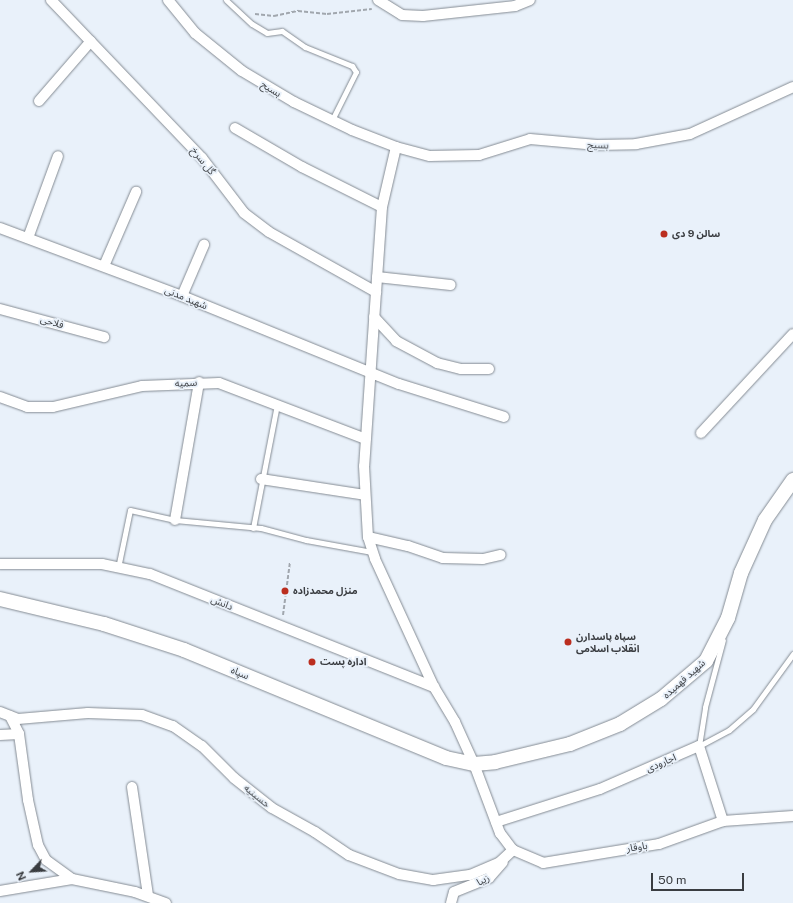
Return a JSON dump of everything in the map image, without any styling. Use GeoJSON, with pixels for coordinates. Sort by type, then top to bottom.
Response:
{"type":"FeatureCollection","features":[{"type":"Feature","properties":{"kind":"street","name":"بسیح"},"geometry":{"type":"LineString","coordinates":[[168,0],[195,33],[242,71],[294,102],[396,147]]}},
{"type":"Feature","properties":{"kind":"street"},"geometry":{"type":"LineString","coordinates":[[378,0],[386,7],[402,15],[423,16],[515,6],[530,0]]}},
{"type":"Feature","properties":{"kind":"street","name":"گل سرخ"},"geometry":{"type":"LineString","coordinates":[[55,1],[90,41],[202,158],[244,213],[269,232],[376,292]]}},
{"type":"Feature","properties":{"kind":"street"},"geometry":{"type":"LineString","coordinates":[[39,101],[90,41]]}},
{"type":"Feature","properties":{"kind":"street","name":"بسیج"},"geometry":{"type":"LineString","coordinates":[[396,147],[430,156],[479,155],[530,139],[597,145],[636,144],[690,134],[793,87]]}},
{"type":"Feature","properties":{"kind":"street"},"geometry":{"type":"LineString","coordinates":[[235,128],[302,167],[382,207]]}},
{"type":"Feature","properties":{"kind":"street","name":"باوقار"},"geometry":{"type":"LineString","coordinates":[[396,147],[382,207],[374,317],[366,439],[365,495],[368,537],[373,552],[434,687],[455,722],[474,764],[500,833],[513,850],[543,863],[659,844],[723,821],[793,816]]}},
{"type":"Feature","properties":{"kind":"street"},"geometry":{"type":"LineString","coordinates":[[28,238],[58,156]]}},
{"type":"Feature","properties":{"kind":"street"},"geometry":{"type":"LineString","coordinates":[[104,266],[136,192]]}},
{"type":"Feature","properties":{"kind":"street","name":"شهید مدنی"},"geometry":{"type":"LineString","coordinates":[[0,228],[182,296],[371,373],[504,417]]}},
{"type":"Feature","properties":{"kind":"street"},"geometry":{"type":"LineString","coordinates":[[182,296],[204,245]]}},
{"type":"Feature","properties":{"kind":"street"},"geometry":{"type":"LineString","coordinates":[[377,278],[451,285]]}},
{"type":"Feature","properties":{"kind":"street","name":"فلاحی"},"geometry":{"type":"LineString","coordinates":[[0,309],[104,337]]}},
{"type":"Feature","properties":{"kind":"street"},"geometry":{"type":"LineString","coordinates":[[374,317],[396,341],[437,364],[461,369],[489,369]]}},
{"type":"Feature","properties":{"kind":"street"},"geometry":{"type":"LineString","coordinates":[[701,433],[793,334]]}},
{"type":"Feature","properties":{"kind":"street"},"geometry":{"type":"LineString","coordinates":[[175,520],[198,382]]}},
{"type":"Feature","properties":{"kind":"street","name":"سمیه"},"geometry":{"type":"LineString","coordinates":[[0,397],[26,407],[53,407],[142,386],[198,382],[219,383],[366,439]]}},
{"type":"Feature","properties":{"kind":"street"},"geometry":{"type":"LineString","coordinates":[[261,479],[365,495]]}},
{"type":"Feature","properties":{"kind":"street","name":"شهید فهمیده"},"geometry":{"type":"LineString","coordinates":[[474,764],[495,762],[570,744],[620,724],[661,699],[706,661],[728,618],[741,573],[765,520],[793,480]]}},
{"type":"Feature","properties":{"kind":"street"},"geometry":{"type":"LineString","coordinates":[[368,537],[408,546],[443,558],[483,559],[501,555]]}},
{"type":"Feature","properties":{"kind":"street","name":"دانش"},"geometry":{"type":"LineString","coordinates":[[0,564],[102,564],[150,574],[434,687]]}},
{"type":"Feature","properties":{"kind":"street","name":"سپاه"},"geometry":{"type":"LineString","coordinates":[[0,599],[104,624],[184,650],[446,758],[474,764]]}},
{"type":"Feature","properties":{"kind":"street","name":"حسینیه"},"geometry":{"type":"LineString","coordinates":[[0,712],[18,719],[88,713],[142,715],[173,726],[202,746],[234,778],[272,808],[316,832],[349,855],[399,874],[433,880],[470,875],[500,862],[513,850]]}},
{"type":"Feature","properties":{"kind":"street"},"geometry":{"type":"LineString","coordinates":[[10,716],[18,734],[22,776],[38,845],[46,860],[72,879]]}},
{"type":"Feature","properties":{"kind":"street"},"geometry":{"type":"LineString","coordinates":[[0,735],[18,734]]}},
{"type":"Feature","properties":{"kind":"street"},"geometry":{"type":"LineString","coordinates":[[700,746],[723,821]]}},
{"type":"Feature","properties":{"kind":"street","name":"اجارودی"},"geometry":{"type":"LineString","coordinates":[[496,822],[600,789],[700,746]]}},
{"type":"Feature","properties":{"kind":"street"},"geometry":{"type":"LineString","coordinates":[[132,787],[148,896]]}},
{"type":"Feature","properties":{"kind":"street","name":"زیبا"},"geometry":{"type":"LineString","coordinates":[[450,903],[454,892],[489,878],[513,850]]}},
{"type":"Feature","properties":{"kind":"street"},"geometry":{"type":"LineString","coordinates":[[0,891],[72,879],[148,896],[166,903]]}},
{"type":"Feature","properties":{"kind":"lane"},"geometry":{"type":"LineString","coordinates":[[226,0],[238,13],[267,33],[282,31],[305,47],[352,66],[356,72],[332,120]]}},
{"type":"Feature","properties":{"kind":"lane"},"geometry":{"type":"LineString","coordinates":[[253,528],[261,479],[277,405]]}},
{"type":"Feature","properties":{"kind":"lane"},"geometry":{"type":"LineString","coordinates":[[118,568],[130,510],[175,520],[253,528],[373,552]]}},
{"type":"Feature","properties":{"kind":"lane"},"geometry":{"type":"LineString","coordinates":[[700,746],[705,707],[728,618]]}},
{"type":"Feature","properties":{"kind":"lane","name":"اجارودی"},"geometry":{"type":"LineString","coordinates":[[700,746],[729,730],[753,709],[793,654]]}},
{"type":"Feature","properties":{"kind":"path"},"geometry":{"type":"LineString","coordinates":[[238,13],[274,16],[298,11],[327,14],[386,7]]}},
{"type":"Feature","properties":{"kind":"path"},"geometry":{"type":"LineString","coordinates":[[281,626],[290,562]]}},
{"type":"Feature","properties":{"kind":"place","name":"سالن 9 دی"},"geometry":{"type":"Point","coordinates":[664,234]}},
{"type":"Feature","properties":{"kind":"place","name":"منزل محمدزاده"},"geometry":{"type":"Point","coordinates":[285,591]}},
{"type":"Feature","properties":{"kind":"place","name":"سپاه پاسدارن انقلاب اسلامی"},"geometry":{"type":"Point","coordinates":[568,642]}},
{"type":"Feature","properties":{"kind":"place","name":"اداره پست"},"geometry":{"type":"Point","coordinates":[312,662]}}]}
